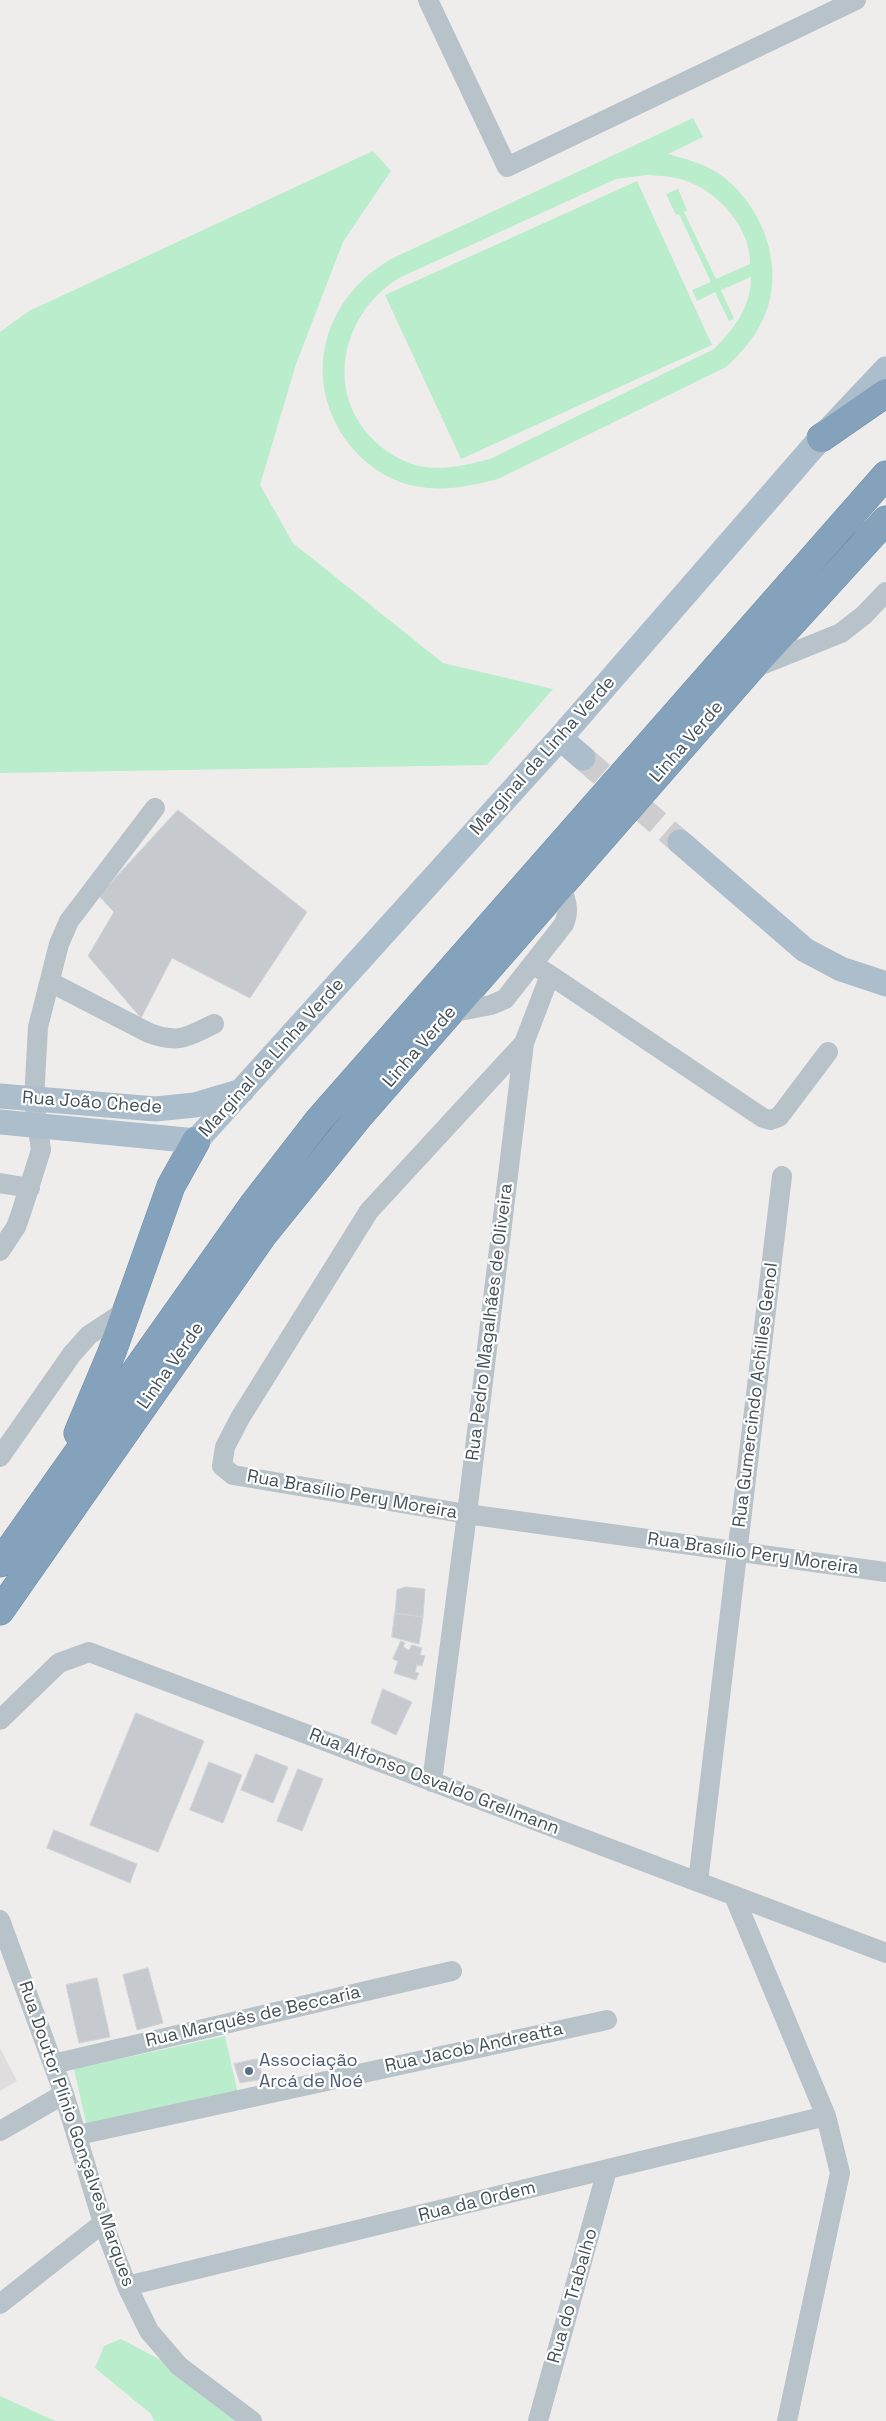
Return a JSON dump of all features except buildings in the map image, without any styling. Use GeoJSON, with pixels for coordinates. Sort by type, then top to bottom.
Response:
{"type":"FeatureCollection","features":[{"type":"Feature","properties":{"kind":"highway"},"geometry":{"type":"LineString","coordinates":[[821,438],[886,393]]}},
{"type":"Feature","properties":{"kind":"highway","name":"Linha Verde"},"geometry":{"type":"LineString","coordinates":[[0,1562],[253,1205],[318,1120],[886,475]]}},
{"type":"Feature","properties":{"kind":"highway","name":"Linha Verde"},"geometry":{"type":"LineString","coordinates":[[0,1611],[263,1235],[360,1115],[750,670],[886,520]]}},
{"type":"Feature","properties":{"kind":"highway"},"geometry":{"type":"LineString","coordinates":[[58,1480],[127,1310],[171,1186],[196,1141]]}},
{"type":"Feature","properties":{"kind":"main road","name":"Marginal da Linha Verde"},"geometry":{"type":"LineString","coordinates":[[196,1141],[560,738],[821,438],[886,369]]}},
{"type":"Feature","properties":{"kind":"main road"},"geometry":{"type":"LineString","coordinates":[[560,738],[583,758]]}},
{"type":"Feature","properties":{"kind":"main road"},"geometry":{"type":"LineString","coordinates":[[680,842],[805,950],[841,969],[886,984]]}},
{"type":"Feature","properties":{"kind":"main road","name":"Rua João Chede"},"geometry":{"type":"LineString","coordinates":[[0,1096],[136,1109],[173,1108],[195,1105],[242,1091]]}},
{"type":"Feature","properties":{"kind":"main road","name":"Rua João Chede"},"geometry":{"type":"LineString","coordinates":[[0,1122],[196,1141]]}},
{"type":"Feature","properties":{"kind":"street"},"geometry":{"type":"LineString","coordinates":[[428,0],[507,167],[856,0]]}},
{"type":"Feature","properties":{"kind":"street"},"geometry":{"type":"LineString","coordinates":[[750,670],[841,633],[864,615],[886,592]]}},
{"type":"Feature","properties":{"kind":"street"},"geometry":{"type":"LineString","coordinates":[[0,1251],[16,1227],[41,1150],[36,1126],[34,1100],[38,1027],[59,944],[69,921],[155,808]]}},
{"type":"Feature","properties":{"kind":"street","name":"Rua Pedro Magalhães de Oliveira"},"geometry":{"type":"LineString","coordinates":[[432,1782],[467,1514],[524,1043],[542,970],[568,915],[568,905],[561,886]]}},
{"type":"Feature","properties":{"kind":"street"},"geometry":{"type":"LineString","coordinates":[[449,1013],[491,1005],[506,999],[542,970],[763,1118],[770,1120],[778,1117],[828,1052]]}},
{"type":"Feature","properties":{"kind":"street"},"geometry":{"type":"LineString","coordinates":[[50,982],[149,1033],[163,1038],[180,1040],[214,1024]]}},
{"type":"Feature","properties":{"kind":"street","name":"Rua Brasílio Pery Moreira"},"geometry":{"type":"LineString","coordinates":[[524,1043],[369,1211],[240,1418],[225,1447],[222,1466],[233,1475],[467,1514],[886,1572]]}},
{"type":"Feature","properties":{"kind":"street","name":"Rua Gumercindo Achilles Genol"},"geometry":{"type":"LineString","coordinates":[[698,1882],[782,1176]]}},
{"type":"Feature","properties":{"kind":"street"},"geometry":{"type":"LineString","coordinates":[[0,1183],[30,1188]]}},
{"type":"Feature","properties":{"kind":"street"},"geometry":{"type":"LineString","coordinates":[[0,1458],[72,1354],[88,1335],[127,1310]]}},
{"type":"Feature","properties":{"kind":"street","name":"Rua Alfonso Osvaldo Grellmann"},"geometry":{"type":"LineString","coordinates":[[0,1720],[60,1663],[90,1652],[886,1953]]}},
{"type":"Feature","properties":{"kind":"street"},"geometry":{"type":"LineString","coordinates":[[734,1896],[826,2116],[840,2173],[787,2421]]}},
{"type":"Feature","properties":{"kind":"street","name":"Rua Doutor Plínio Gonçalves Marques"},"geometry":{"type":"LineString","coordinates":[[0,1920],[78,2135],[103,2223],[127,2286],[149,2331],[179,2366],[252,2421]]}},
{"type":"Feature","properties":{"kind":"street","name":"Rua Marquês de Beccaria"},"geometry":{"type":"LineString","coordinates":[[53,2064],[452,1971]]}},
{"type":"Feature","properties":{"kind":"street","name":"Rua Jacob Andreatta"},"geometry":{"type":"LineString","coordinates":[[78,2135],[607,2020]]}},
{"type":"Feature","properties":{"kind":"street"},"geometry":{"type":"LineString","coordinates":[[0,2131],[64,2094]]}},
{"type":"Feature","properties":{"kind":"street","name":"Rua da Ordem"},"geometry":{"type":"LineString","coordinates":[[127,2286],[826,2116]]}},
{"type":"Feature","properties":{"kind":"street","name":"Rua do Trabalho"},"geometry":{"type":"LineString","coordinates":[[538,2421],[607,2170]]}},
{"type":"Feature","properties":{"kind":"street"},"geometry":{"type":"LineString","coordinates":[[0,2304],[103,2223]]}},
{"type":"Feature","properties":{"kind":"shaded area"},"geometry":{"type":"Polygon","coordinates":[[[0,2048],[17,2081],[0,2091],[0,2048]]]}},
{"type":"Feature","properties":{"kind":"green space"},"geometry":{"type":"Polygon","coordinates":[[[693,118],[703,137],[668,154],[700,164],[718,173],[735,187],[749,204],[760,223],[768,244],[772,265],[772,287],[767,309],[758,329],[744,349],[726,367],[498,479],[457,487],[426,488],[398,481],[382,473],[367,462],[354,450],[337,425],[327,399],[323,372],[325,346],[334,321],[348,297],[367,276],[391,259],[693,118]],[[647,175],[616,179],[401,277],[382,291],[366,308],[355,327],[347,348],[345,370],[347,392],[355,414],[368,434],[391,454],[419,466],[446,468],[490,459],[714,349],[728,334],[745,308],[751,277],[721,290],[734,319],[729,321],[715,292],[697,301],[692,290],[711,282],[679,214],[676,215],[666,194],[678,189],[687,210],[684,212],[716,279],[750,264],[745,238],[731,214],[712,195],[684,180],[647,175]]]}},
{"type":"Feature","properties":{"kind":"green space"},"geometry":{"type":"Polygon","coordinates":[[[373,151],[391,171],[343,242],[296,364],[260,485],[293,543],[443,663],[553,689],[487,765],[0,773],[0,332],[29,311],[373,151]]]}},
{"type":"Feature","properties":{"kind":"green space"},"geometry":{"type":"Polygon","coordinates":[[[637,181],[712,345],[461,459],[385,295],[637,181]]]}},
{"type":"Feature","properties":{"kind":"green space"},"geometry":{"type":"Polygon","coordinates":[[[225,2036],[238,2094],[87,2127],[74,2069],[225,2036]]]}},
{"type":"Feature","properties":{"kind":"green space"},"geometry":{"type":"Polygon","coordinates":[[[121,2339],[174,2367],[235,2421],[154,2421],[151,2414],[95,2368],[104,2346],[121,2339]]]}},
{"type":"Feature","properties":{"kind":"green space"},"geometry":{"type":"Polygon","coordinates":[[[0,2396],[55,2421],[0,2421],[0,2396]]]}},
{"type":"Feature","properties":{"kind":"tunnel"},"geometry":{"type":"LineString","coordinates":[[583,758],[680,842]]}},
{"type":"Feature","properties":{"kind":"place","name":"Associação Arcá de Noé"},"geometry":{"type":"Point","coordinates":[249,2071]}}]}
